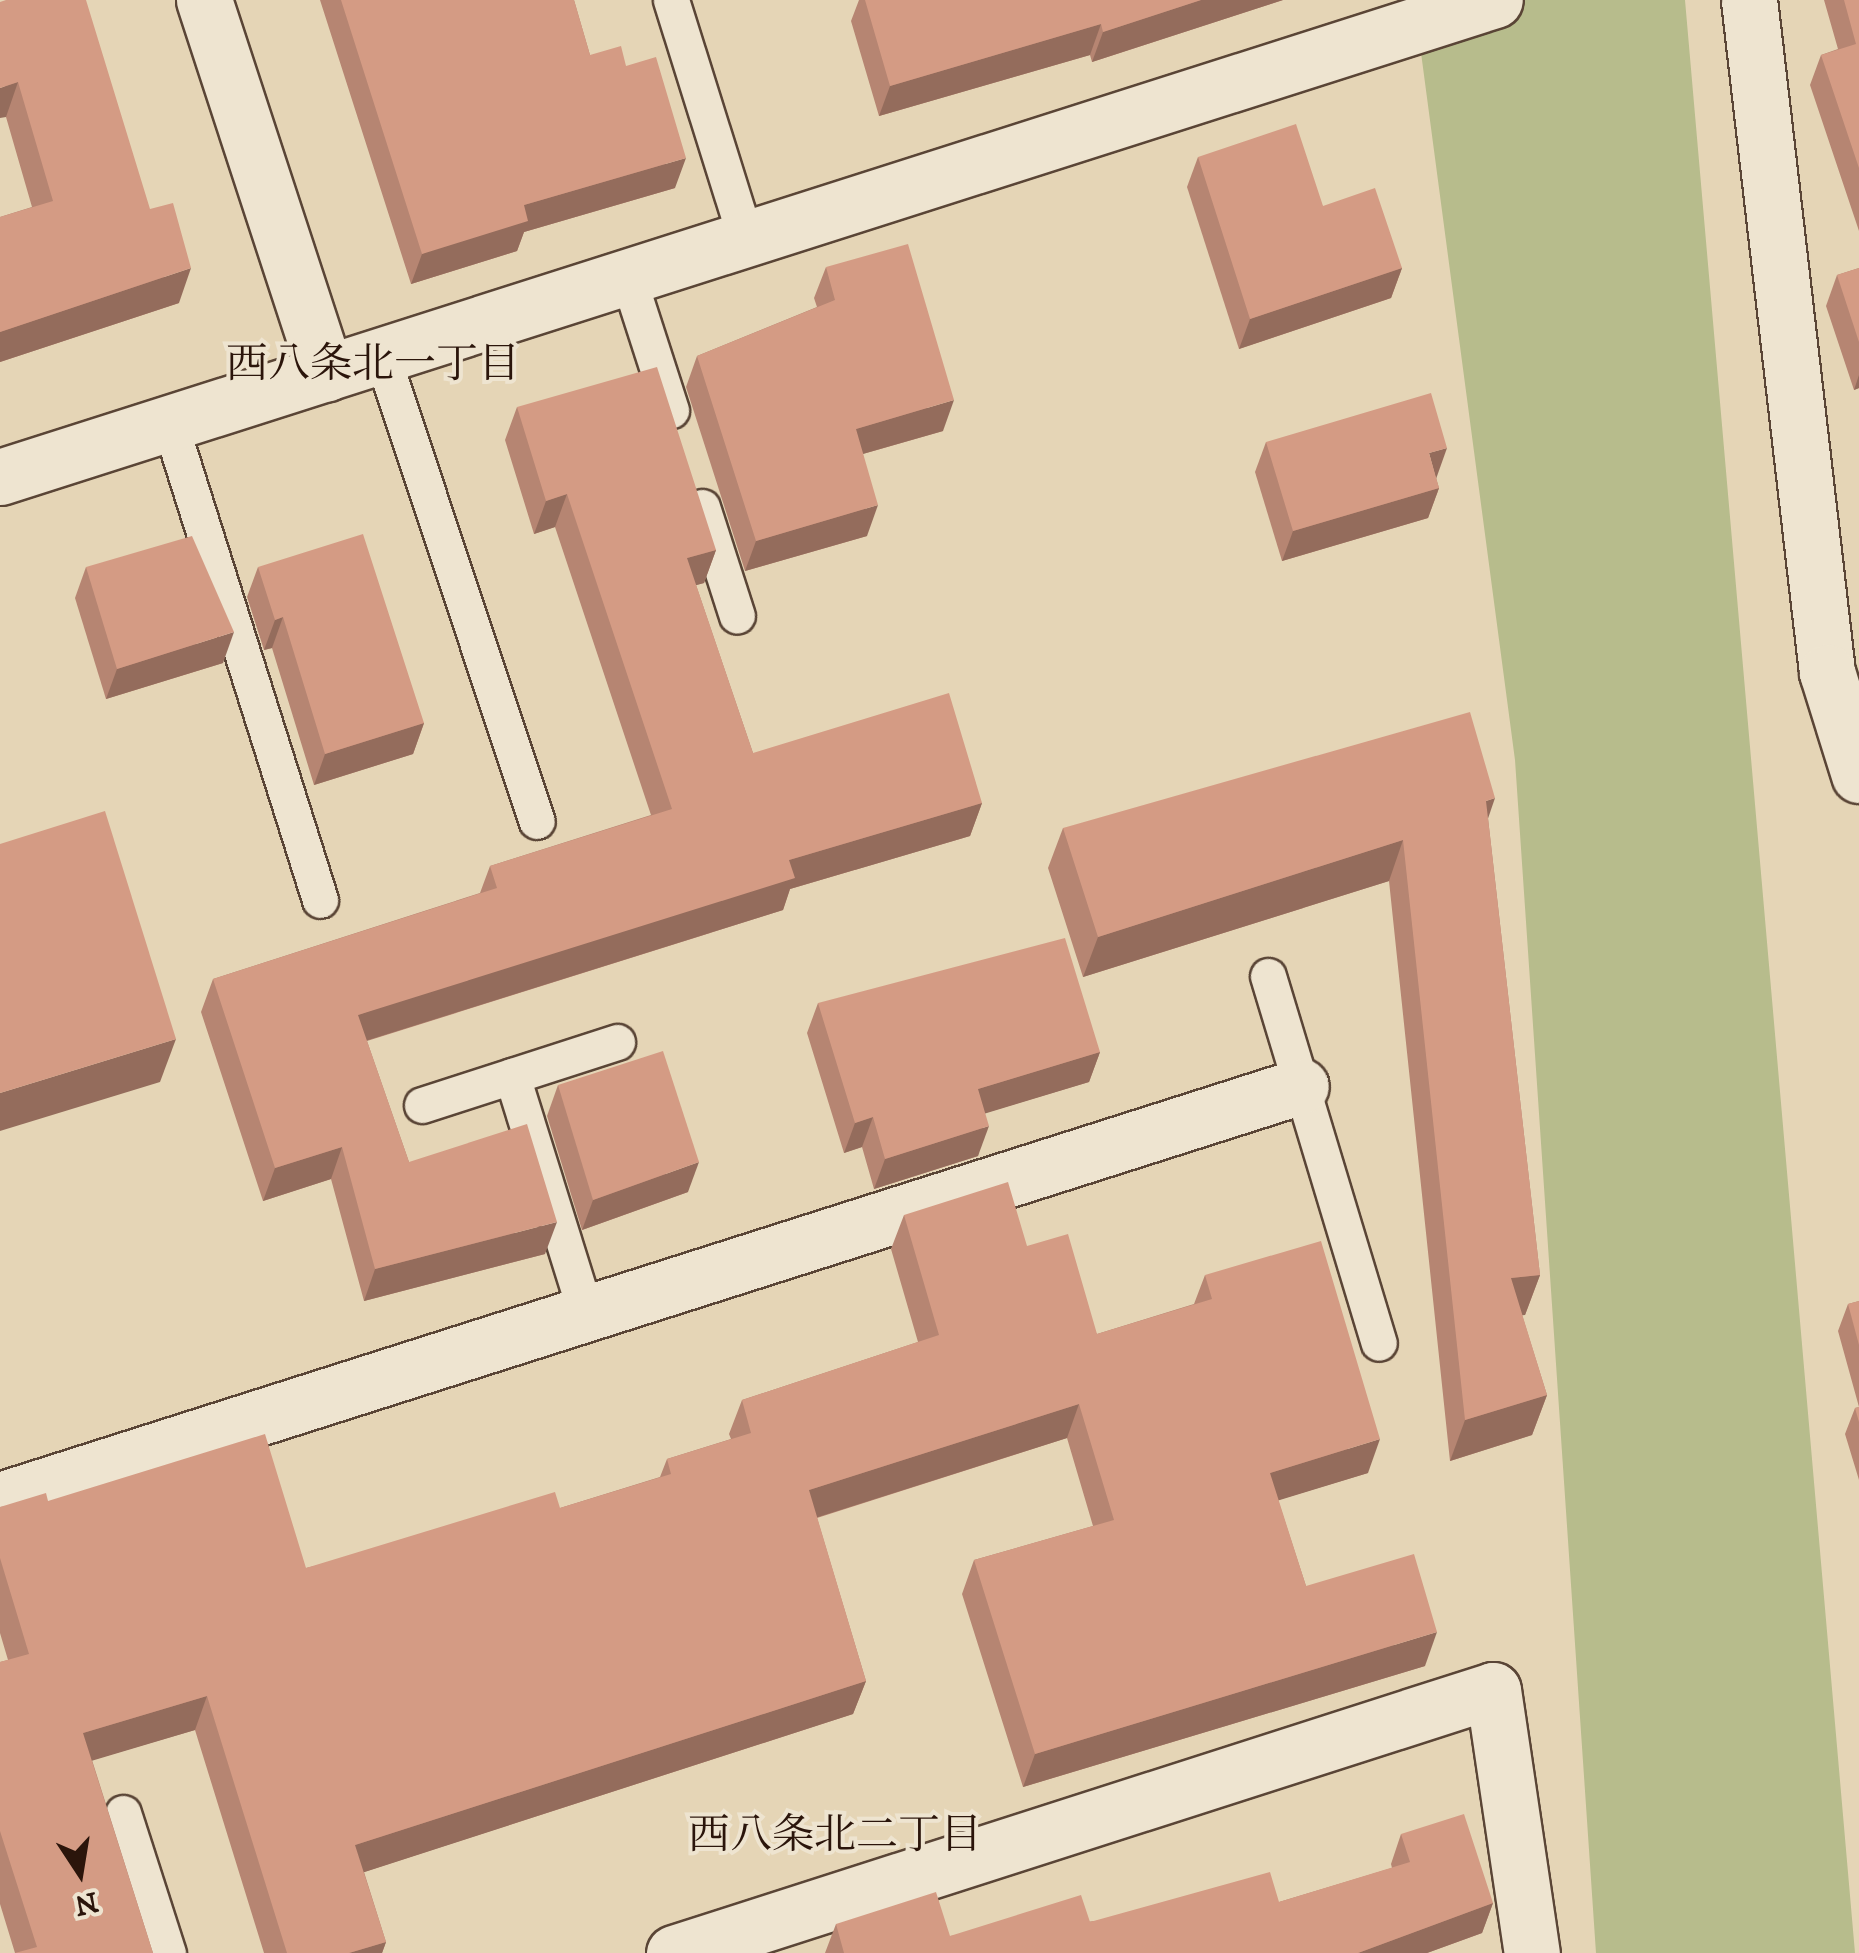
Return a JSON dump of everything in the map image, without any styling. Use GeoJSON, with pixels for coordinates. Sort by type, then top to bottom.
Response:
{"type":"FeatureCollection","features":[{"type":"Feature","properties":{"kind":"street"},"geometry":{"type":"LineString","coordinates":[[204,0],[326,374]]}},
{"type":"Feature","properties":{"kind":"street"},"geometry":{"type":"LineString","coordinates":[[0,477],[1496,0]]}},
{"type":"Feature","properties":{"kind":"street"},"geometry":{"type":"LineString","coordinates":[[1749,0],[1827,672],[1855,751]]}},
{"type":"Feature","properties":{"kind":"street"},"geometry":{"type":"LineString","coordinates":[[0,1500],[1301,1086]]}},
{"type":"Feature","properties":{"kind":"street"},"geometry":{"type":"LineString","coordinates":[[674,1953],[1493,1690],[1532,1953]]}},
{"type":"Feature","properties":{"kind":"lane"},"geometry":{"type":"LineString","coordinates":[[671,0],[746,240]]}},
{"type":"Feature","properties":{"kind":"lane"},"geometry":{"type":"LineString","coordinates":[[628,277],[737,616]]}},
{"type":"Feature","properties":{"kind":"lane"},"geometry":{"type":"LineString","coordinates":[[382,356],[538,821]]}},
{"type":"Feature","properties":{"kind":"lane"},"geometry":{"type":"LineString","coordinates":[[170,424],[320,900]]}},
{"type":"Feature","properties":{"kind":"lane"},"geometry":{"type":"LineString","coordinates":[[1268,976],[1379,1344]]}},
{"type":"Feature","properties":{"kind":"lane"},"geometry":{"type":"LineString","coordinates":[[422,1105],[617,1042]]}},
{"type":"Feature","properties":{"kind":"lane"},"geometry":{"type":"LineString","coordinates":[[512,1076],[587,1316]]}},
{"type":"Feature","properties":{"kind":"lane"},"geometry":{"type":"LineString","coordinates":[[123,1814],[168,1953]]}},
{"type":"Feature","properties":{"kind":"green space"},"geometry":{"type":"Polygon","coordinates":[[[1414,0],[1685,0],[1855,1953],[1596,1953],[1515,760],[1414,0]]]}},
{"type":"Feature","properties":{"kind":"building"},"geometry":{"type":"Polygon","coordinates":[[[86,0],[150,209],[173,203],[191,268],[0,332],[0,217],[53,201],[18,82],[0,88],[0,2],[86,0]]]}},
{"type":"Feature","properties":{"kind":"building"},"geometry":{"type":"Polygon","coordinates":[[[341,0],[574,0],[590,55],[621,46],[626,66],[656,57],[686,158],[524,205],[528,221],[422,254],[341,0]]]}},
{"type":"Feature","properties":{"kind":"building"},"geometry":{"type":"Polygon","coordinates":[[[865,0],[1201,0],[1103,32],[1101,24],[890,86],[865,0]]]}},
{"type":"Feature","properties":{"kind":"building"},"geometry":{"type":"Polygon","coordinates":[[[1844,0],[1859,0],[1859,168],[1821,55],[1856,44],[1844,0]]]}},
{"type":"Feature","properties":{"kind":"building"},"geometry":{"type":"Polygon","coordinates":[[[1296,124],[1323,206],[1375,188],[1402,268],[1250,319],[1198,157],[1296,124]]]}},
{"type":"Feature","properties":{"kind":"building"},"geometry":{"type":"Polygon","coordinates":[[[908,244],[954,400],[856,429],[878,505],[756,541],[697,356],[835,300],[826,267],[908,244]]]}},
{"type":"Feature","properties":{"kind":"building"},"geometry":{"type":"Polygon","coordinates":[[[1859,268],[1859,342],[1837,275],[1859,268]]]}},
{"type":"Feature","properties":{"kind":"building"},"geometry":{"type":"Polygon","coordinates":[[[657,367],[716,550],[687,558],[753,753],[949,693],[982,803],[789,860],[795,878],[358,1015],[409,1162],[527,1124],[557,1222],[375,1269],[342,1147],[275,1168],[213,979],[497,888],[490,866],[672,809],[567,494],[546,501],[517,407],[657,367]]]}},
{"type":"Feature","properties":{"kind":"building"},"geometry":{"type":"Polygon","coordinates":[[[1431,393],[1447,448],[1429,453],[1439,488],[1293,531],[1266,442],[1431,393]]]}},
{"type":"Feature","properties":{"kind":"building"},"geometry":{"type":"Polygon","coordinates":[[[363,534],[424,723],[325,754],[283,617],[275,620],[258,567],[363,534]]]}},
{"type":"Feature","properties":{"kind":"building"},"geometry":{"type":"Polygon","coordinates":[[[192,536],[234,632],[117,669],[86,567],[192,536]]]}},
{"type":"Feature","properties":{"kind":"building"},"geometry":{"type":"Polygon","coordinates":[[[1470,712],[1495,798],[1486,801],[1540,1275],[1511,1278],[1547,1395],[1465,1420],[1403,840],[1098,937],[1063,828],[1470,712]]]}},
{"type":"Feature","properties":{"kind":"building"},"geometry":{"type":"Polygon","coordinates":[[[105,811],[176,1039],[0,1093],[0,844],[105,811]]]}},
{"type":"Feature","properties":{"kind":"building"},"geometry":{"type":"Polygon","coordinates":[[[1065,938],[1100,1052],[978,1089],[989,1126],[885,1159],[873,1117],[855,1123],[818,1003],[1065,938]]]}},
{"type":"Feature","properties":{"kind":"building"},"geometry":{"type":"Polygon","coordinates":[[[663,1051],[699,1162],[593,1200],[558,1085],[663,1051]]]}},
{"type":"Feature","properties":{"kind":"building"},"geometry":{"type":"Polygon","coordinates":[[[1008,1182],[1027,1246],[1068,1234],[1097,1334],[1212,1299],[1205,1275],[1321,1241],[1380,1439],[1270,1473],[1306,1586],[1414,1554],[1437,1632],[1035,1754],[974,1560],[1114,1520],[1079,1404],[809,1490],[866,1681],[355,1845],[386,1942],[349,1953],[287,1953],[207,1696],[83,1733],[153,1953],[15,1953],[37,1947],[0,1831],[0,1662],[29,1654],[0,1558],[0,1507],[46,1493],[48,1501],[265,1434],[306,1568],[555,1492],[560,1508],[671,1474],[667,1459],[751,1433],[742,1400],[939,1335],[904,1215],[1008,1182]]]}},
{"type":"Feature","properties":{"kind":"building"},"geometry":{"type":"Polygon","coordinates":[[[1859,1301],[1859,1345],[1848,1304],[1859,1301]]]}},
{"type":"Feature","properties":{"kind":"building"},"geometry":{"type":"Polygon","coordinates":[[[1464,1814],[1493,1903],[1358,1953],[844,1953],[836,1924],[936,1892],[950,1936],[1081,1895],[1090,1922],[1270,1872],[1279,1902],[1410,1862],[1401,1834],[1464,1814]]]}},
{"type":"Feature","properties":{"kind":"district","name":"西八条北一丁目"},"geometry":{"type":"Point","coordinates":[373,365]}},
{"type":"Feature","properties":{"kind":"district","name":"西八条北二丁目"},"geometry":{"type":"Point","coordinates":[835,1836]}}]}
